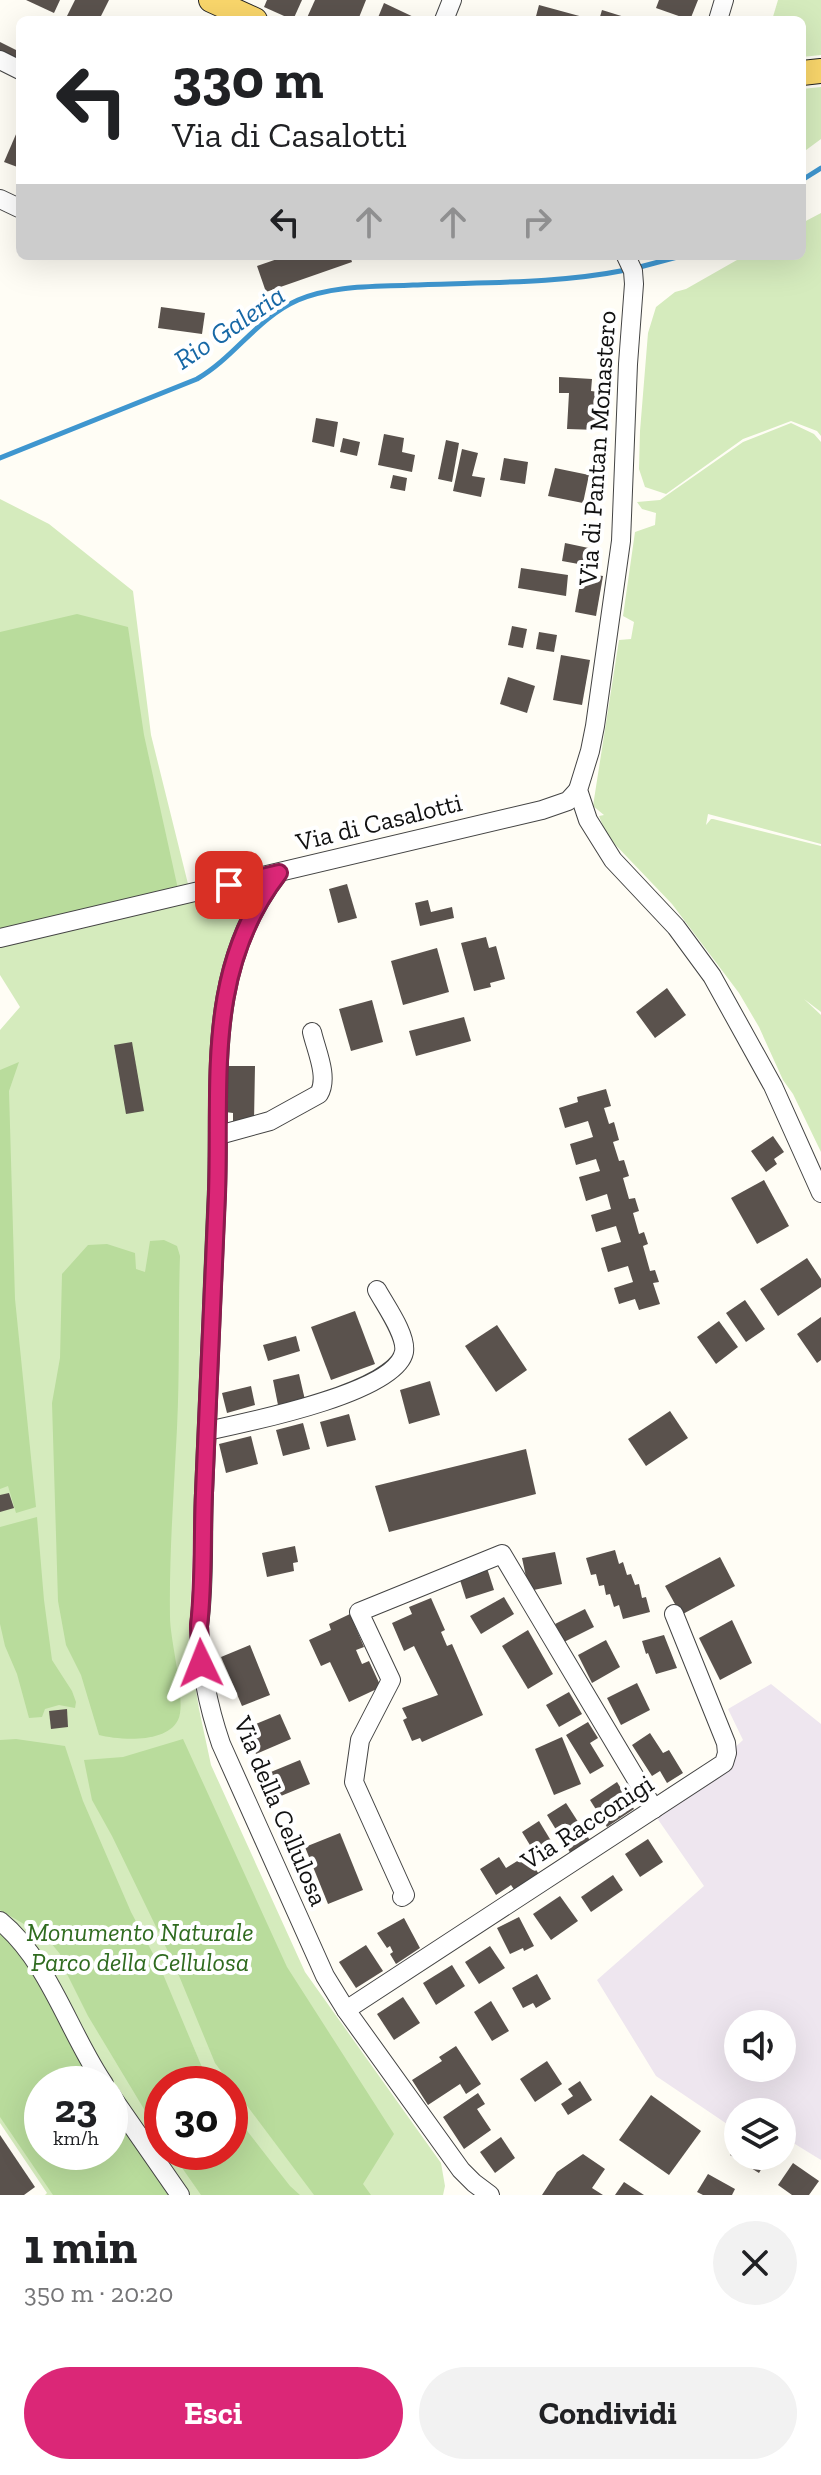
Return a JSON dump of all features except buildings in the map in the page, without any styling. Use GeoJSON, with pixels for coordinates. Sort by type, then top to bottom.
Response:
{"type":"FeatureCollection","features":[{"type":"Feature","properties":{"kind":"main road"},"geometry":{"type":"LineString","coordinates":[[211,0],[246,16]]}},
{"type":"Feature","properties":{"kind":"street","name":"Via di Pantan Monastero"},"geometry":{"type":"LineString","coordinates":[[578,790],[595,726],[621,547],[633,305],[633,275],[627,260]]}},
{"type":"Feature","properties":{"kind":"street","name":"Via di Casalotti"},"geometry":{"type":"LineString","coordinates":[[0,938],[542,810],[565,802],[578,790]]}},
{"type":"Feature","properties":{"kind":"street"},"geometry":{"type":"LineString","coordinates":[[578,790],[588,820],[603,847],[676,927],[712,976],[773,1086],[821,1193]]}},
{"type":"Feature","properties":{"kind":"street","name":"Via della Cellulosa"},"geometry":{"type":"LineString","coordinates":[[279,873],[246,927],[226,988],[218,1067],[219,1135],[199,1626],[201,1663],[210,1708],[226,1757],[320,1965],[346,2010],[461,2170],[469,2189],[490,2195]]}},
{"type":"Feature","properties":{"kind":"street"},"geometry":{"type":"LineString","coordinates":[[219,1135],[270,1121],[319,1094],[323,1079],[312,1032]]}},
{"type":"Feature","properties":{"kind":"street"},"geometry":{"type":"LineString","coordinates":[[207,1431],[326,1402],[361,1386],[397,1363],[403,1354],[403,1339],[377,1290]]}},
{"type":"Feature","properties":{"kind":"street"},"geometry":{"type":"LineString","coordinates":[[402,1897],[405,1895],[354,1782],[360,1740],[391,1680],[359,1612],[502,1554],[654,1809]]}},
{"type":"Feature","properties":{"kind":"street","name":"Via Racconigi"},"geometry":{"type":"LineString","coordinates":[[346,2010],[721,1765],[727,1753],[725,1739],[674,1614]]}},
{"type":"Feature","properties":{"kind":"street"},"geometry":{"type":"LineString","coordinates":[[0,1921],[15,1933],[32,1957],[94,2066]]}},
{"type":"Feature","properties":{"kind":"street"},"geometry":{"type":"LineString","coordinates":[[128,2120],[180,2195]]}},
{"type":"Feature","properties":{"kind":"shaded area"},"geometry":{"type":"Polygon","coordinates":[[[771,1684],[821,1724],[821,2160],[796,2145],[796,2098],[724,2098],[724,2122],[656,2076],[597,1980],[704,1886],[657,1818],[743,1740],[728,1709],[771,1684]]]}},
{"type":"Feature","properties":{"kind":"green space"},"geometry":{"type":"Polygon","coordinates":[[[778,0],[821,0],[821,55],[806,57],[806,16],[773,16],[778,0]]]}},
{"type":"Feature","properties":{"kind":"green space"},"geometry":{"type":"Polygon","coordinates":[[[821,87],[821,139],[806,150],[806,89],[821,87]]]}},
{"type":"Feature","properties":{"kind":"green space"},"geometry":{"type":"Polygon","coordinates":[[[821,213],[821,436],[817,431],[791,421],[743,439],[666,494],[645,487],[639,469],[640,431],[648,333],[656,307],[675,292],[737,260],[806,260],[806,221],[821,213]]]}},
{"type":"Feature","properties":{"kind":"green space"},"geometry":{"type":"Polygon","coordinates":[[[791,423],[814,434],[821,442],[821,844],[708,814],[706,825],[713,819],[821,846],[821,1012],[804,999],[821,1015],[821,1152],[739,993],[672,904],[607,836],[599,816],[604,815],[593,806],[619,640],[631,639],[634,622],[623,616],[635,532],[655,525],[656,513],[642,509],[637,502],[660,500],[743,442],[791,423]]]}},
{"type":"Feature","properties":{"kind":"green space","name":"Monumento Naturale Parco della Cellulosa"},"geometry":{"type":"Polygon","coordinates":[[[0,499],[49,524],[133,591],[151,735],[192,900],[249,888],[254,899],[238,932],[209,1200],[201,1318],[189,1646],[211,1765],[305,1972],[441,2163],[445,2186],[443,2195],[45,2195],[47,2193],[32,2170],[128,2170],[128,2066],[24,2066],[24,2159],[0,2123],[0,1030],[20,1007],[0,975],[0,499]]]}},
{"type":"Feature","properties":{"kind":"green space"},"geometry":{"type":"Polygon","coordinates":[[[77,614],[128,627],[144,735],[178,889],[0,931],[0,632],[77,614]]]}},
{"type":"Feature","properties":{"kind":"green space"},"geometry":{"type":"Polygon","coordinates":[[[19,1062],[9,1091],[15,1299],[36,1507],[16,1513],[8,1486],[0,1489],[0,1070],[19,1062]]]}},
{"type":"Feature","properties":{"kind":"green space"},"geometry":{"type":"Polygon","coordinates":[[[164,1240],[177,1246],[180,1256],[178,1407],[170,1593],[180,1712],[172,1728],[163,1733],[153,1737],[118,1738],[99,1735],[81,1675],[66,1645],[58,1601],[52,1403],[60,1358],[62,1274],[88,1245],[107,1244],[135,1253],[136,1269],[145,1272],[150,1241],[164,1240]]]}},
{"type":"Feature","properties":{"kind":"green space"},"geometry":{"type":"Polygon","coordinates":[[[37,1517],[52,1660],[76,1702],[75,1708],[59,1705],[45,1709],[42,1717],[29,1718],[0,1624],[0,1527],[37,1517]]]}},
{"type":"Feature","properties":{"kind":"green space"},"geometry":{"type":"Polygon","coordinates":[[[16,1739],[65,1746],[83,1801],[131,1912],[160,1967],[201,2066],[144,2066],[144,2109],[128,2082],[128,2066],[118,2066],[88,2016],[60,1954],[46,1937],[0,1910],[0,1740],[16,1739]]]}},
{"type":"Feature","properties":{"kind":"green space"},"geometry":{"type":"Polygon","coordinates":[[[183,1739],[287,1967],[394,2134],[363,2184],[371,2195],[314,2195],[248,2107],[248,2066],[217,2066],[215,2063],[175,1966],[92,1800],[84,1760],[123,1757],[183,1739]]]}},
{"type":"Feature","properties":{"kind":"green space"},"geometry":{"type":"Polygon","coordinates":[[[0,1934],[26,1962],[83,2066],[24,2066],[24,2152],[0,2117],[0,1934]]]}},
{"type":"Feature","properties":{"kind":"green space"},"geometry":{"type":"Polygon","coordinates":[[[248,2132],[300,2195],[201,2195],[184,2170],[248,2170],[248,2132]]]}},
{"type":"Feature","properties":{"kind":"green space"},"geometry":{"type":"Polygon","coordinates":[[[128,2133],[144,2157],[144,2170],[153,2170],[170,2195],[53,2195],[36,2170],[128,2170],[128,2133]]]}},
{"type":"Feature","properties":{"kind":"waterway","name":"Rio Galeria"},"geometry":{"type":"LineString","coordinates":[[806,177],[821,168]]}},
{"type":"Feature","properties":{"kind":"waterway","name":"Rio Galeria"},"geometry":{"type":"LineString","coordinates":[[636,268],[666,260]]}},
{"type":"Feature","properties":{"kind":"waterway","name":"Rio Galeria"},"geometry":{"type":"LineString","coordinates":[[0,458],[197,379],[270,317],[312,295],[354,288],[547,280],[626,270]]}},
{"type":"Feature","properties":{"kind":"route"},"geometry":{"type":"LineString","coordinates":[[201,1663],[199,1626],[219,1135],[219,1037],[226,988],[238,946],[254,909],[279,873],[229,885]]}}]}
